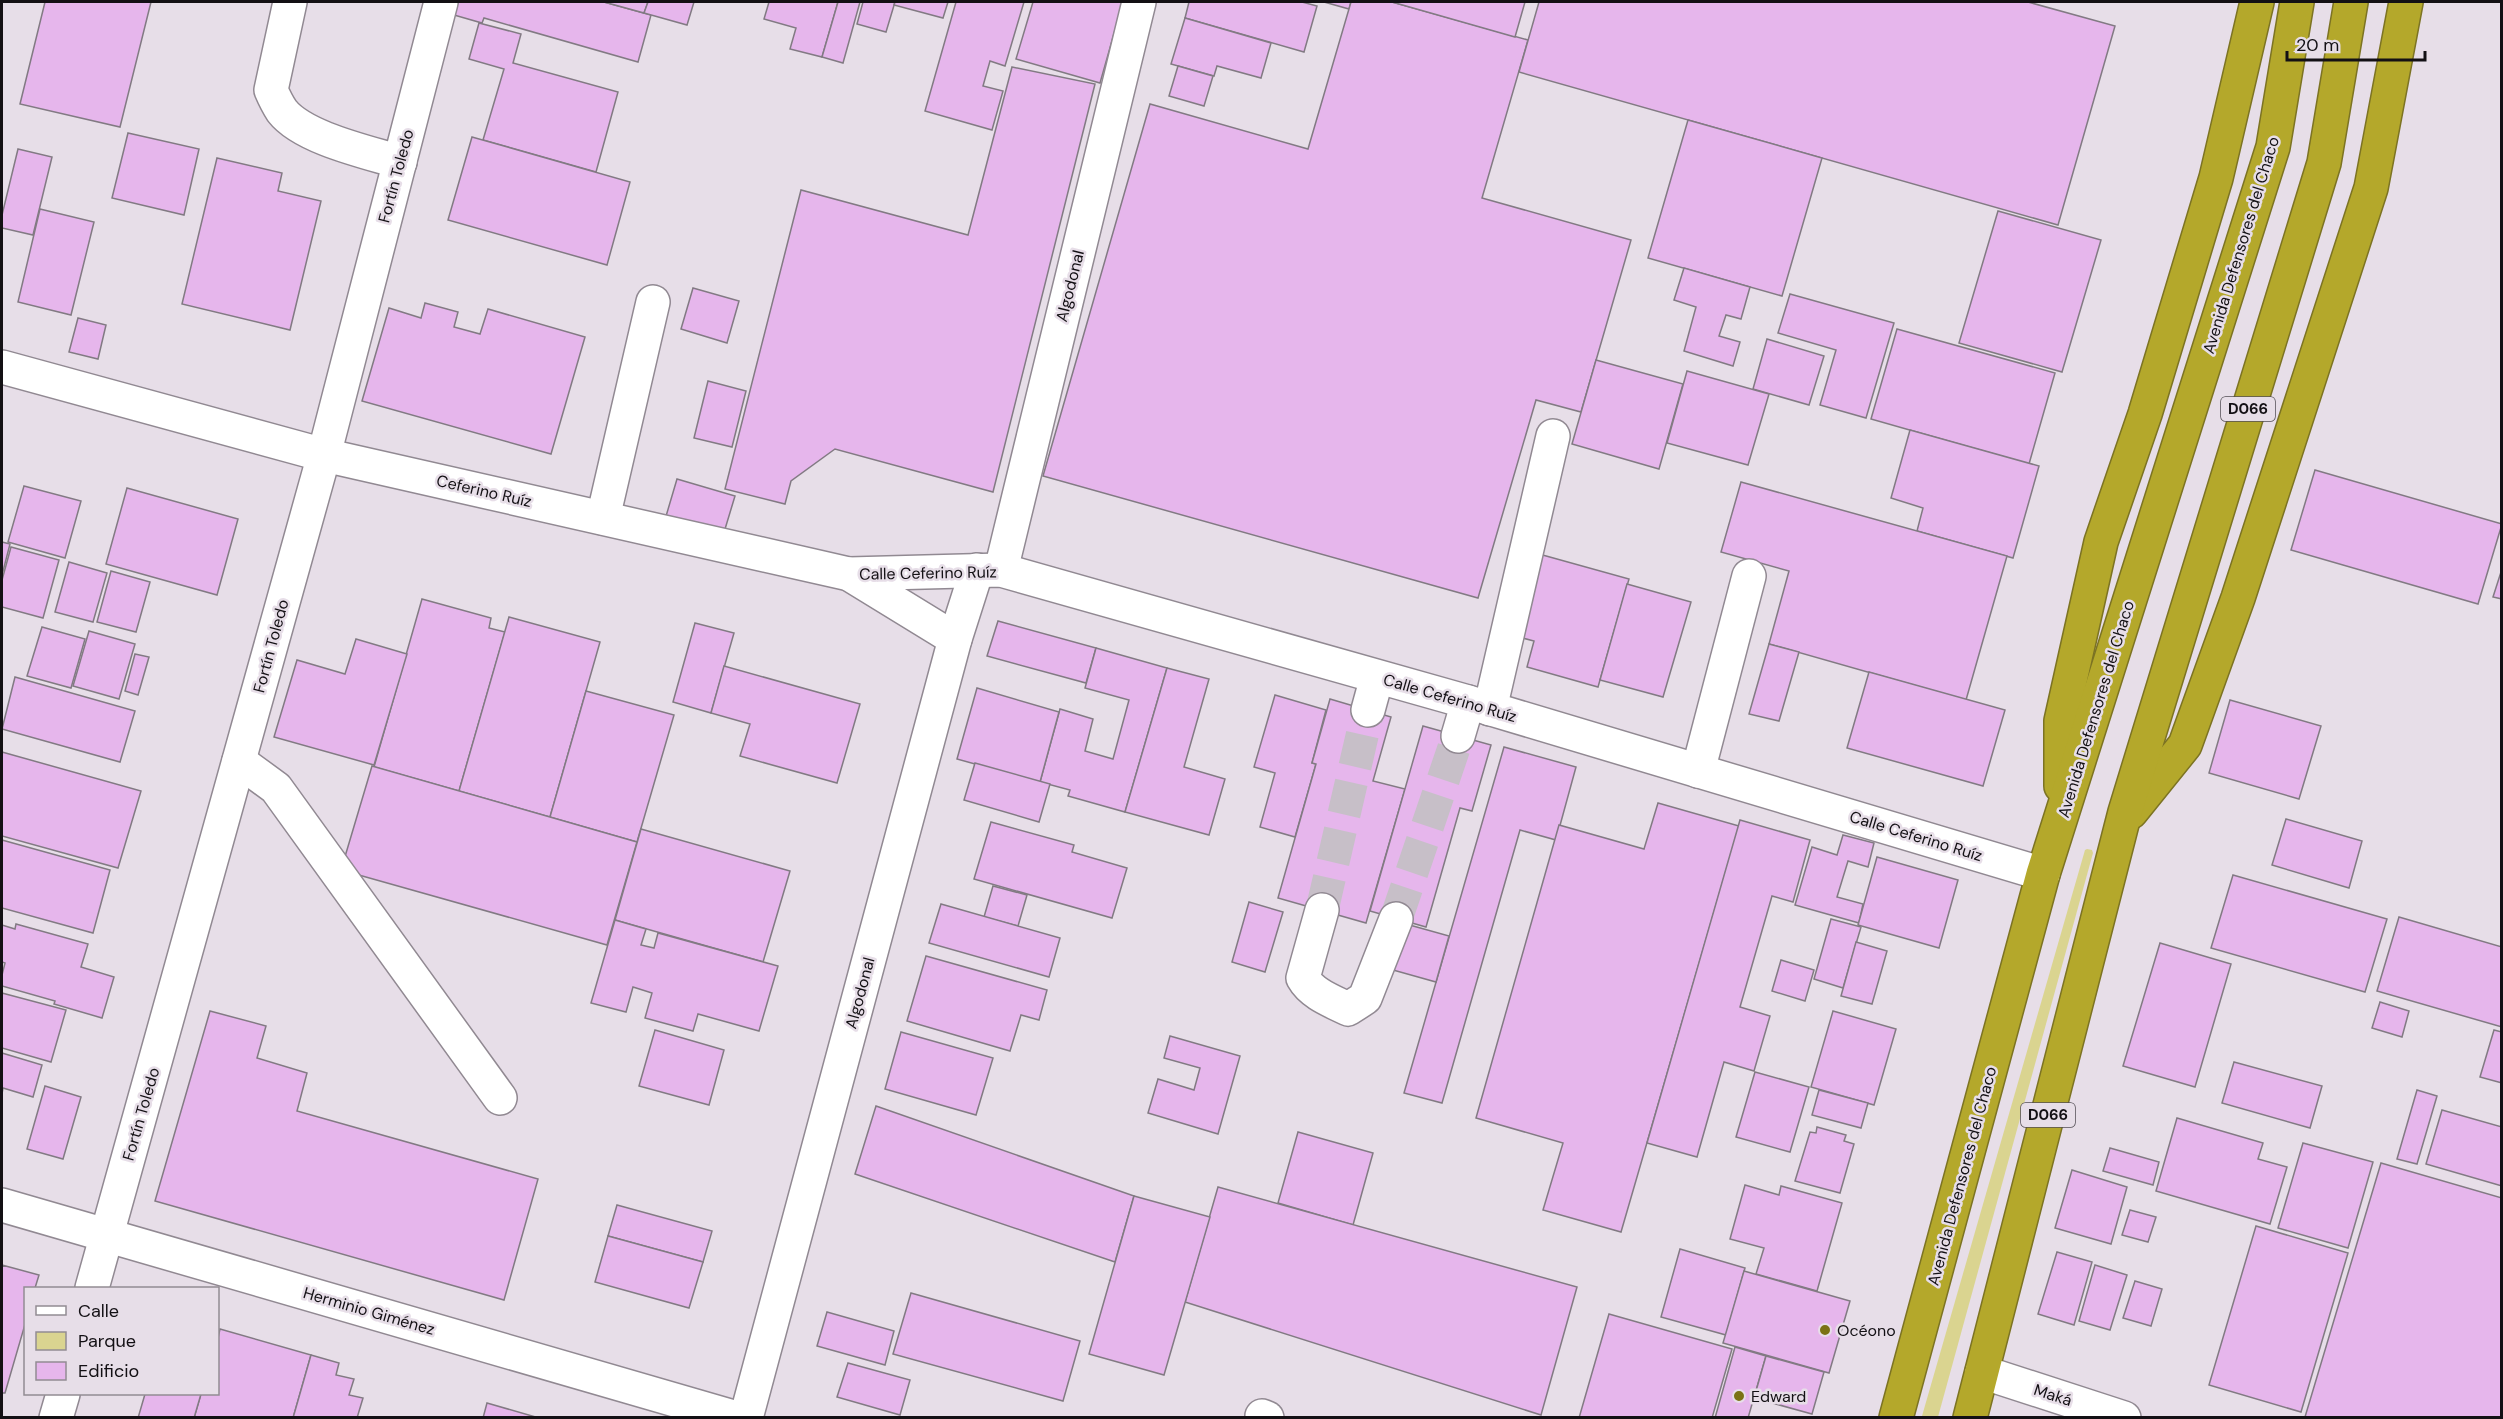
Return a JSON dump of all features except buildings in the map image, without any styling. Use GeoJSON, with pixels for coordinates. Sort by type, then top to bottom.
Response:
{"type":"FeatureCollection","features":[{"type":"Feature","properties":{"kind":"highway"},"geometry":{"type":"LineString","coordinates":[[2063,813],[2061,721],[2101,543],[2145,414],[2216,178],[2257,2]]}},
{"type":"Feature","properties":{"kind":"highway","name":"Avenida Defensores del Chaco"},"geometry":{"type":"LineString","coordinates":[[1896,1418],[2043,874],[2273,147],[2298,2]]}},
{"type":"Feature","properties":{"kind":"highway","name":"D066"},"geometry":{"type":"LineString","coordinates":[[1970,1418],[2124,817],[2324,163],[2351,2]]}},
{"type":"Feature","properties":{"kind":"highway"},"geometry":{"type":"LineString","coordinates":[[2124,817],[2186,745],[2238,598],[2371,188],[2406,2]]}},
{"type":"Feature","properties":{"kind":"street"},"geometry":{"type":"LineString","coordinates":[[290,2],[271,90],[283,112],[298,124],[329,140],[400,162]]}},
{"type":"Feature","properties":{"kind":"street","name":"Fortín Toledo"},"geometry":{"type":"LineString","coordinates":[[92,1287],[324,455],[441,2]]}},
{"type":"Feature","properties":{"kind":"street","name":"Algodonal"},"geometry":{"type":"LineString","coordinates":[[746,1418],[955,639],[989,570],[1139,2]]}},
{"type":"Feature","properties":{"kind":"street"},"geometry":{"type":"LineString","coordinates":[[603,518],[653,302]]}},
{"type":"Feature","properties":{"kind":"street","name":"Ceferino Ruíz"},"geometry":{"type":"LineString","coordinates":[[2,368],[324,455],[849,574],[955,639]]}},
{"type":"Feature","properties":{"kind":"street"},"geometry":{"type":"LineString","coordinates":[[1458,736],[1479,706],[1553,436]]}},
{"type":"Feature","properties":{"kind":"street","name":"Calle Ceferino Ruíz"},"geometry":{"type":"LineString","coordinates":[[849,574],[989,570],[1377,676],[2043,874]]}},
{"type":"Feature","properties":{"kind":"street"},"geometry":{"type":"LineString","coordinates":[[1698,771],[1749,576]]}},
{"type":"Feature","properties":{"kind":"street"},"geometry":{"type":"LineString","coordinates":[[1368,710],[1377,676]]}},
{"type":"Feature","properties":{"kind":"street"},"geometry":{"type":"LineString","coordinates":[[239,761],[276,788],[500,1098]]}},
{"type":"Feature","properties":{"kind":"street"},"geometry":{"type":"LineString","coordinates":[[1322,910],[1303,978],[1316,992],[1348,1009],[1365,998],[1396,919]]}},
{"type":"Feature","properties":{"kind":"street","name":"Herminio Giménez"},"geometry":{"type":"LineString","coordinates":[[2,1205],[737,1418]]}},
{"type":"Feature","properties":{"kind":"street","name":"Maká"},"geometry":{"type":"LineString","coordinates":[[1982,1372],[2124,1418]]}},
{"type":"Feature","properties":{"kind":"street"},"geometry":{"type":"LineString","coordinates":[[56,1418],[63,1395]]}},
{"type":"Feature","properties":{"kind":"green space"},"geometry":{"type":"Polygon","coordinates":[[[2085,850],[2092,850],[2093,853],[1938,1417],[1922,1416],[2085,850]]]}},
{"type":"Feature","properties":{"kind":"tunnel"},"geometry":{"type":"LineString","coordinates":[[1322,910],[1368,710]]}},
{"type":"Feature","properties":{"kind":"tunnel"},"geometry":{"type":"LineString","coordinates":[[1396,919],[1458,736]]}},
{"type":"Feature","properties":{"kind":"place","name":"Océono"},"geometry":{"type":"Point","coordinates":[1825,1330]}},
{"type":"Feature","properties":{"kind":"place","name":"Edward"},"geometry":{"type":"Point","coordinates":[1739,1396]}}]}
